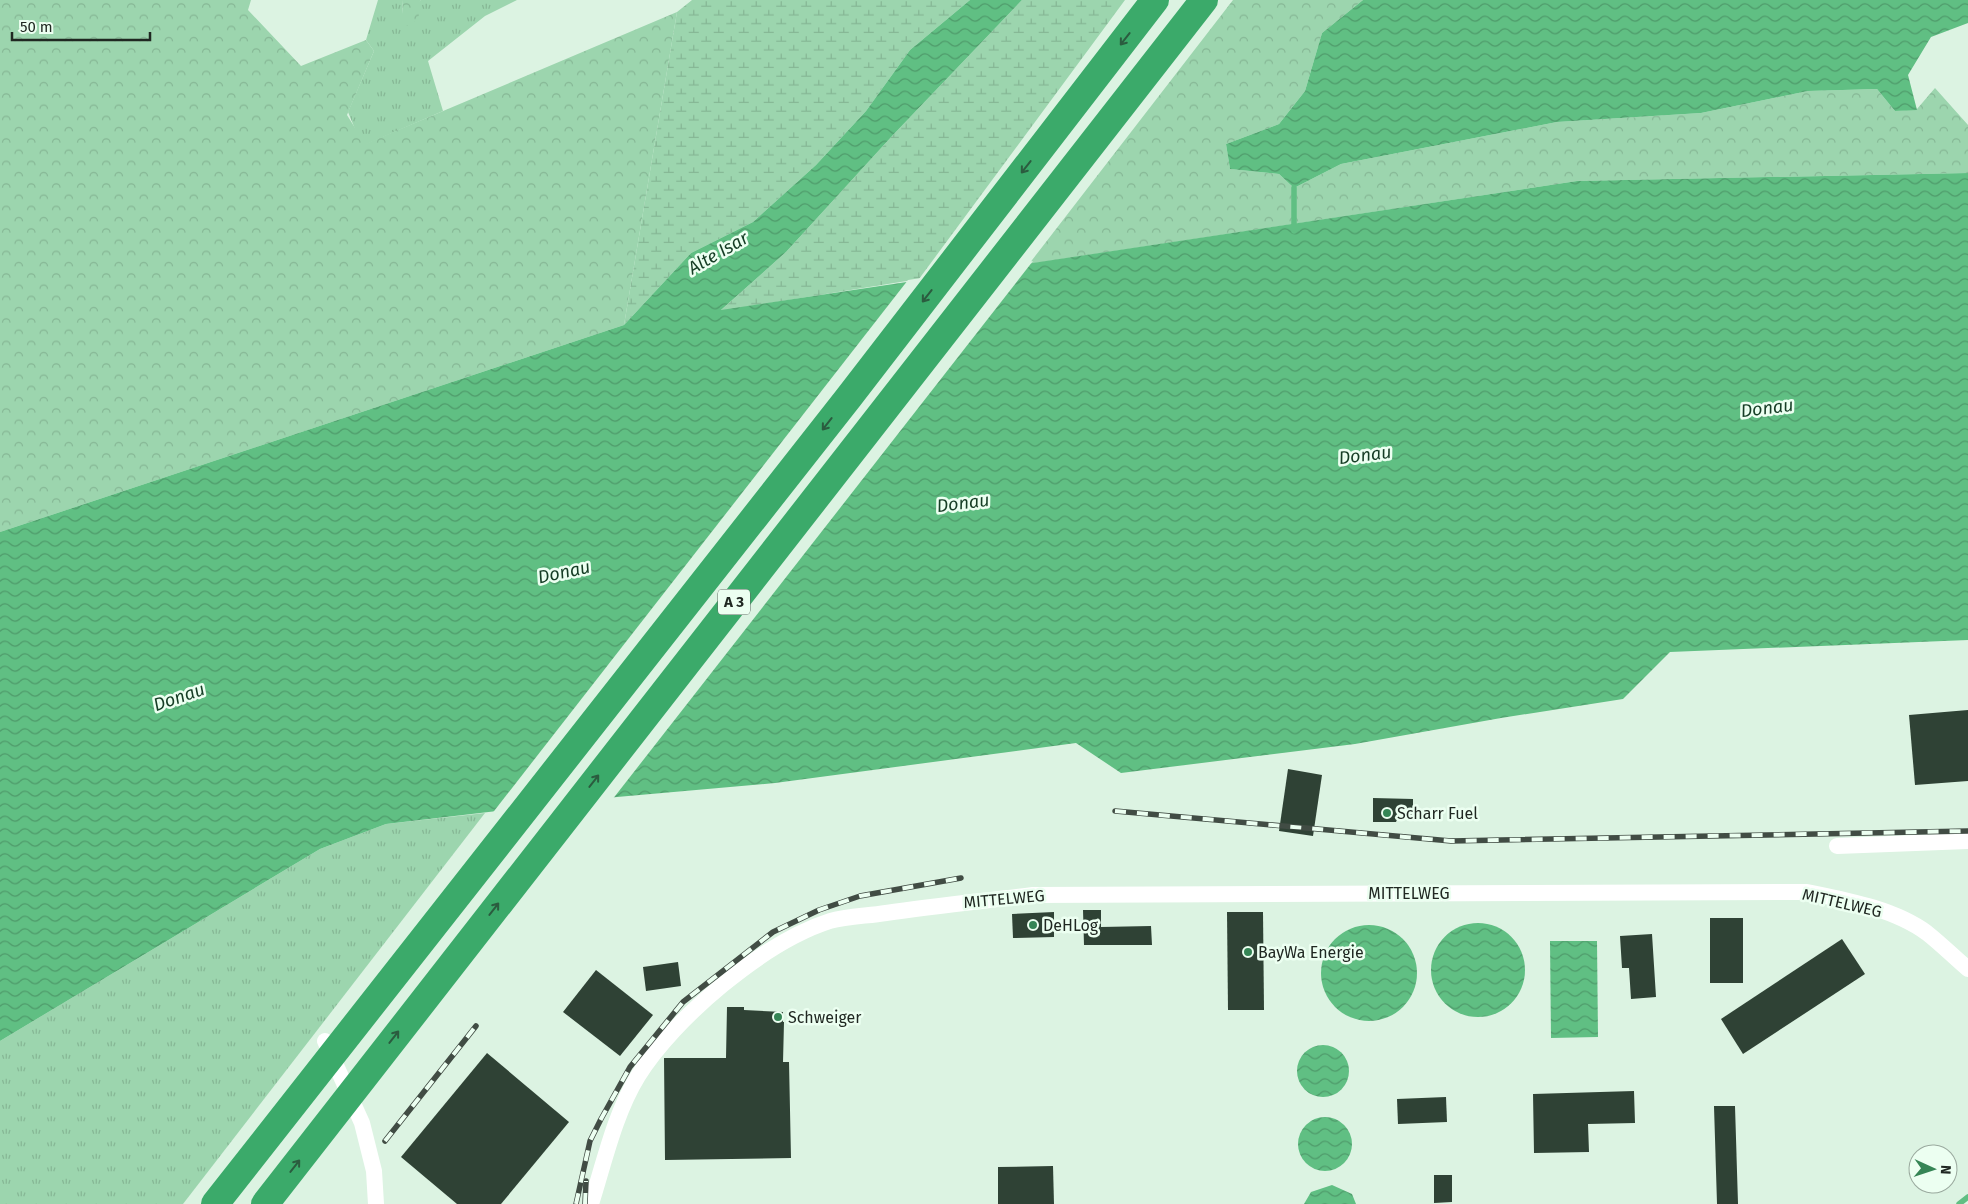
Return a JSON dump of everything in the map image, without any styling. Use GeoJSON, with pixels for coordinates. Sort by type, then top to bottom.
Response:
{"type":"FeatureCollection","features":[{"type":"Feature","properties":{"kind":"highway","name":"A 3"},"geometry":{"type":"LineString","coordinates":[[215,1204],[855,389],[1155,0]]}},
{"type":"Feature","properties":{"kind":"highway","name":"A 3"},"geometry":{"type":"LineString","coordinates":[[264,1204],[1204,0]]}},
{"type":"Feature","properties":{"kind":"street"},"geometry":{"type":"LineString","coordinates":[[1837,846],[1968,841]]}},
{"type":"Feature","properties":{"kind":"street","name":"MITTELWEG"},"geometry":{"type":"LineString","coordinates":[[591,1204],[622,1108],[638,1077],[657,1051],[685,1020],[717,990],[766,951],[830,921],[1033,895],[1807,892],[1851,902],[1893,915],[1926,932],[1968,969]]}},
{"type":"Feature","properties":{"kind":"street"},"geometry":{"type":"LineString","coordinates":[[325,1041],[362,1123],[374,1171],[376,1204]]}},
{"type":"Feature","properties":{"kind":"green space"},"geometry":{"type":"Polygon","coordinates":[[[0,0],[251,0],[248,10],[301,66],[366,40],[374,51],[347,115],[365,144],[677,12],[624,325],[0,532],[0,0]]]}},
{"type":"Feature","properties":{"kind":"green space"},"geometry":{"type":"Polygon","coordinates":[[[378,0],[403,0],[402,14],[421,0],[517,0],[485,16],[428,61],[443,111],[362,146],[348,112],[374,51],[366,40],[378,0]]]}},
{"type":"Feature","properties":{"kind":"green space"},"geometry":{"type":"Polygon","coordinates":[[[403,0],[421,0],[418,4],[419,19],[407,26],[402,14],[403,0]]]}},
{"type":"Feature","properties":{"kind":"green space"},"geometry":{"type":"Polygon","coordinates":[[[692,0],[970,0],[910,50],[866,111],[816,165],[753,222],[691,253],[624,325],[677,12],[692,0]]]}},
{"type":"Feature","properties":{"kind":"green space"},"geometry":{"type":"Polygon","coordinates":[[[1022,0],[1125,0],[919,279],[720,311],[786,252],[893,135],[1022,0]]]}},
{"type":"Feature","properties":{"kind":"green space"},"geometry":{"type":"Polygon","coordinates":[[[1233,0],[1363,0],[1322,33],[1305,91],[1279,124],[1226,144],[1230,169],[1279,174],[1294,188],[1341,164],[1557,122],[1701,113],[1808,91],[1877,89],[1895,111],[1917,109],[1935,88],[1968,125],[1968,173],[1577,181],[1029,264],[1233,0]]]}},
{"type":"Feature","properties":{"kind":"green space"},"geometry":{"type":"Polygon","coordinates":[[[485,813],[183,1204],[0,1204],[0,1041],[320,849],[386,824],[485,813]]]}},
{"type":"Feature","properties":{"kind":"water"},"geometry":{"type":"Polygon","coordinates":[[[970,0],[1022,0],[893,135],[786,252],[721,310],[1577,181],[1968,173],[1968,640],[1670,652],[1623,699],[1355,744],[1121,773],[1076,743],[775,783],[617,797],[386,824],[320,849],[0,1041],[0,532],[624,325],[691,253],[753,222],[816,165],[866,111],[910,50],[970,0]]]}},
{"type":"Feature","properties":{"kind":"water"},"geometry":{"type":"Polygon","coordinates":[[[1363,0],[1968,0],[1968,23],[1931,37],[1908,75],[1917,110],[1895,111],[1877,89],[1808,91],[1701,113],[1557,122],[1341,164],[1294,188],[1279,174],[1230,169],[1226,144],[1279,124],[1305,91],[1322,33],[1363,0]]]}},
{"type":"Feature","properties":{"kind":"water"},"geometry":{"type":"Polygon","coordinates":[[[1478,923],[1496,927],[1511,937],[1521,952],[1525,970],[1521,988],[1511,1003],[1496,1013],[1478,1017],[1460,1013],[1445,1003],[1435,988],[1431,970],[1435,952],[1445,937],[1460,927],[1478,923]]]}},
{"type":"Feature","properties":{"kind":"water"},"geometry":{"type":"Polygon","coordinates":[[[1369,925],[1387,928],[1403,939],[1414,955],[1417,973],[1414,991],[1403,1007],[1387,1018],[1369,1021],[1351,1018],[1335,1007],[1324,991],[1321,973],[1324,955],[1335,939],[1351,928],[1369,925]]]}},
{"type":"Feature","properties":{"kind":"water"},"geometry":{"type":"Polygon","coordinates":[[[1550,941],[1597,941],[1598,1037],[1551,1038],[1550,941]]]}},
{"type":"Feature","properties":{"kind":"water"},"geometry":{"type":"Polygon","coordinates":[[[1318,1045],[1328,1045],[1342,1052],[1349,1066],[1349,1076],[1342,1090],[1328,1097],[1318,1097],[1308,1093],[1301,1086],[1297,1076],[1297,1066],[1301,1056],[1308,1049],[1318,1045]]]}},
{"type":"Feature","properties":{"kind":"water"},"geometry":{"type":"Polygon","coordinates":[[[1320,1117],[1330,1117],[1340,1121],[1348,1129],[1352,1144],[1348,1159],[1340,1167],[1330,1171],[1320,1171],[1310,1167],[1302,1159],[1298,1149],[1298,1139],[1302,1129],[1310,1121],[1320,1117]]]}},
{"type":"Feature","properties":{"kind":"water"},"geometry":{"type":"Polygon","coordinates":[[[1332,1185],[1352,1194],[1356,1204],[1304,1204],[1311,1192],[1332,1185]]]}},
{"type":"Feature","properties":{"kind":"pier"},"geometry":{"type":"Polygon","coordinates":[[[1033,261],[612,800],[491,815],[908,280],[1033,261]]]}},
{"type":"Feature","properties":{"kind":"building"},"geometry":{"type":"Polygon","coordinates":[[[1968,710],[1968,781],[1915,785],[1909,715],[1968,710]]]}},
{"type":"Feature","properties":{"kind":"building"},"geometry":{"type":"Polygon","coordinates":[[[1288,769],[1322,775],[1313,836],[1279,831],[1288,769]]]}},
{"type":"Feature","properties":{"kind":"building"},"geometry":{"type":"Polygon","coordinates":[[[1373,798],[1413,799],[1413,817],[1398,817],[1396,822],[1373,822],[1373,798]]]}},
{"type":"Feature","properties":{"kind":"building"},"geometry":{"type":"Polygon","coordinates":[[[1083,910],[1101,910],[1101,927],[1151,926],[1152,945],[1084,945],[1083,910]]]}},
{"type":"Feature","properties":{"kind":"building","name":"DeHLog"},"geometry":{"type":"Polygon","coordinates":[[[1054,912],[1054,937],[1013,938],[1012,914],[1054,912]]]}},
{"type":"Feature","properties":{"kind":"building"},"geometry":{"type":"Polygon","coordinates":[[[1227,912],[1263,912],[1264,1010],[1228,1010],[1227,912]]]}},
{"type":"Feature","properties":{"kind":"building"},"geometry":{"type":"Polygon","coordinates":[[[1710,918],[1743,918],[1743,983],[1710,983],[1710,918]]]}},
{"type":"Feature","properties":{"kind":"building"},"geometry":{"type":"Polygon","coordinates":[[[1652,934],[1656,997],[1631,999],[1629,968],[1622,968],[1620,936],[1652,934]]]}},
{"type":"Feature","properties":{"kind":"building"},"geometry":{"type":"Polygon","coordinates":[[[1842,939],[1865,974],[1743,1054],[1721,1019],[1842,939]]]}},
{"type":"Feature","properties":{"kind":"building"},"geometry":{"type":"Polygon","coordinates":[[[678,962],[681,986],[646,991],[643,967],[678,962]]]}},
{"type":"Feature","properties":{"kind":"building"},"geometry":{"type":"Polygon","coordinates":[[[596,970],[653,1015],[620,1056],[563,1012],[596,970]]]}},
{"type":"Feature","properties":{"kind":"building"},"geometry":{"type":"Polygon","coordinates":[[[727,1007],[744,1007],[744,1010],[783,1012],[783,1062],[789,1062],[791,1158],[665,1160],[664,1058],[726,1058],[727,1007]]]}},
{"type":"Feature","properties":{"kind":"building"},"geometry":{"type":"Polygon","coordinates":[[[487,1053],[569,1122],[501,1204],[457,1204],[401,1157],[487,1053]]]}},
{"type":"Feature","properties":{"kind":"building"},"geometry":{"type":"Polygon","coordinates":[[[1634,1091],[1635,1123],[1588,1124],[1589,1152],[1534,1153],[1533,1094],[1634,1091]]]}},
{"type":"Feature","properties":{"kind":"building"},"geometry":{"type":"Polygon","coordinates":[[[1446,1097],[1447,1122],[1398,1124],[1397,1099],[1446,1097]]]}},
{"type":"Feature","properties":{"kind":"building"},"geometry":{"type":"Polygon","coordinates":[[[1714,1106],[1735,1106],[1738,1204],[1717,1204],[1714,1106]]]}},
{"type":"Feature","properties":{"kind":"building"},"geometry":{"type":"Polygon","coordinates":[[[1053,1166],[1054,1204],[998,1204],[998,1167],[1053,1166]]]}},
{"type":"Feature","properties":{"kind":"building"},"geometry":{"type":"Polygon","coordinates":[[[1434,1175],[1452,1175],[1452,1202],[1434,1203],[1434,1175]]]}},
{"type":"Feature","properties":{"kind":"waterway"},"geometry":{"type":"LineString","coordinates":[[1294,188],[1294,231]]}},
{"type":"Feature","properties":{"kind":"waterway"},"geometry":{"type":"LineString","coordinates":[[1959,1204],[1968,1197]]}},
{"type":"Feature","properties":{"kind":"railway"},"geometry":{"type":"LineString","coordinates":[[1115,811],[1451,841],[1968,831]]}},
{"type":"Feature","properties":{"kind":"railway"},"geometry":{"type":"LineString","coordinates":[[576,1204],[590,1141],[601,1119],[630,1067],[683,1002],[773,932],[819,910],[860,896],[961,878]]}},
{"type":"Feature","properties":{"kind":"railway"},"geometry":{"type":"LineString","coordinates":[[385,1141],[476,1026]]}},
{"type":"Feature","properties":{"kind":"railway"},"geometry":{"type":"LineString","coordinates":[[585,1204],[586,1181]]}},
{"type":"Feature","properties":{"kind":"place","name":"Scharr Fuel"},"geometry":{"type":"Point","coordinates":[1387,813]}},
{"type":"Feature","properties":{"kind":"place","name":"DeHLog"},"geometry":{"type":"Point","coordinates":[1033,925]}},
{"type":"Feature","properties":{"kind":"place","name":"BayWa Energie"},"geometry":{"type":"Point","coordinates":[1248,952]}},
{"type":"Feature","properties":{"kind":"place","name":"Schweiger"},"geometry":{"type":"Point","coordinates":[778,1017]}},
{"type":"Feature","properties":{"kind":"water label","name":"Alte Isar"},"geometry":{"type":"Point","coordinates":[718,253]}},
{"type":"Feature","properties":{"kind":"water label","name":"Donau"},"geometry":{"type":"Point","coordinates":[1767,408]}},
{"type":"Feature","properties":{"kind":"water label","name":"Donau"},"geometry":{"type":"Point","coordinates":[1365,455]}},
{"type":"Feature","properties":{"kind":"water label","name":"Donau"},"geometry":{"type":"Point","coordinates":[963,503]}},
{"type":"Feature","properties":{"kind":"water label","name":"Donau"},"geometry":{"type":"Point","coordinates":[564,572]}},
{"type":"Feature","properties":{"kind":"water label","name":"Donau"},"geometry":{"type":"Point","coordinates":[179,697]}}]}
